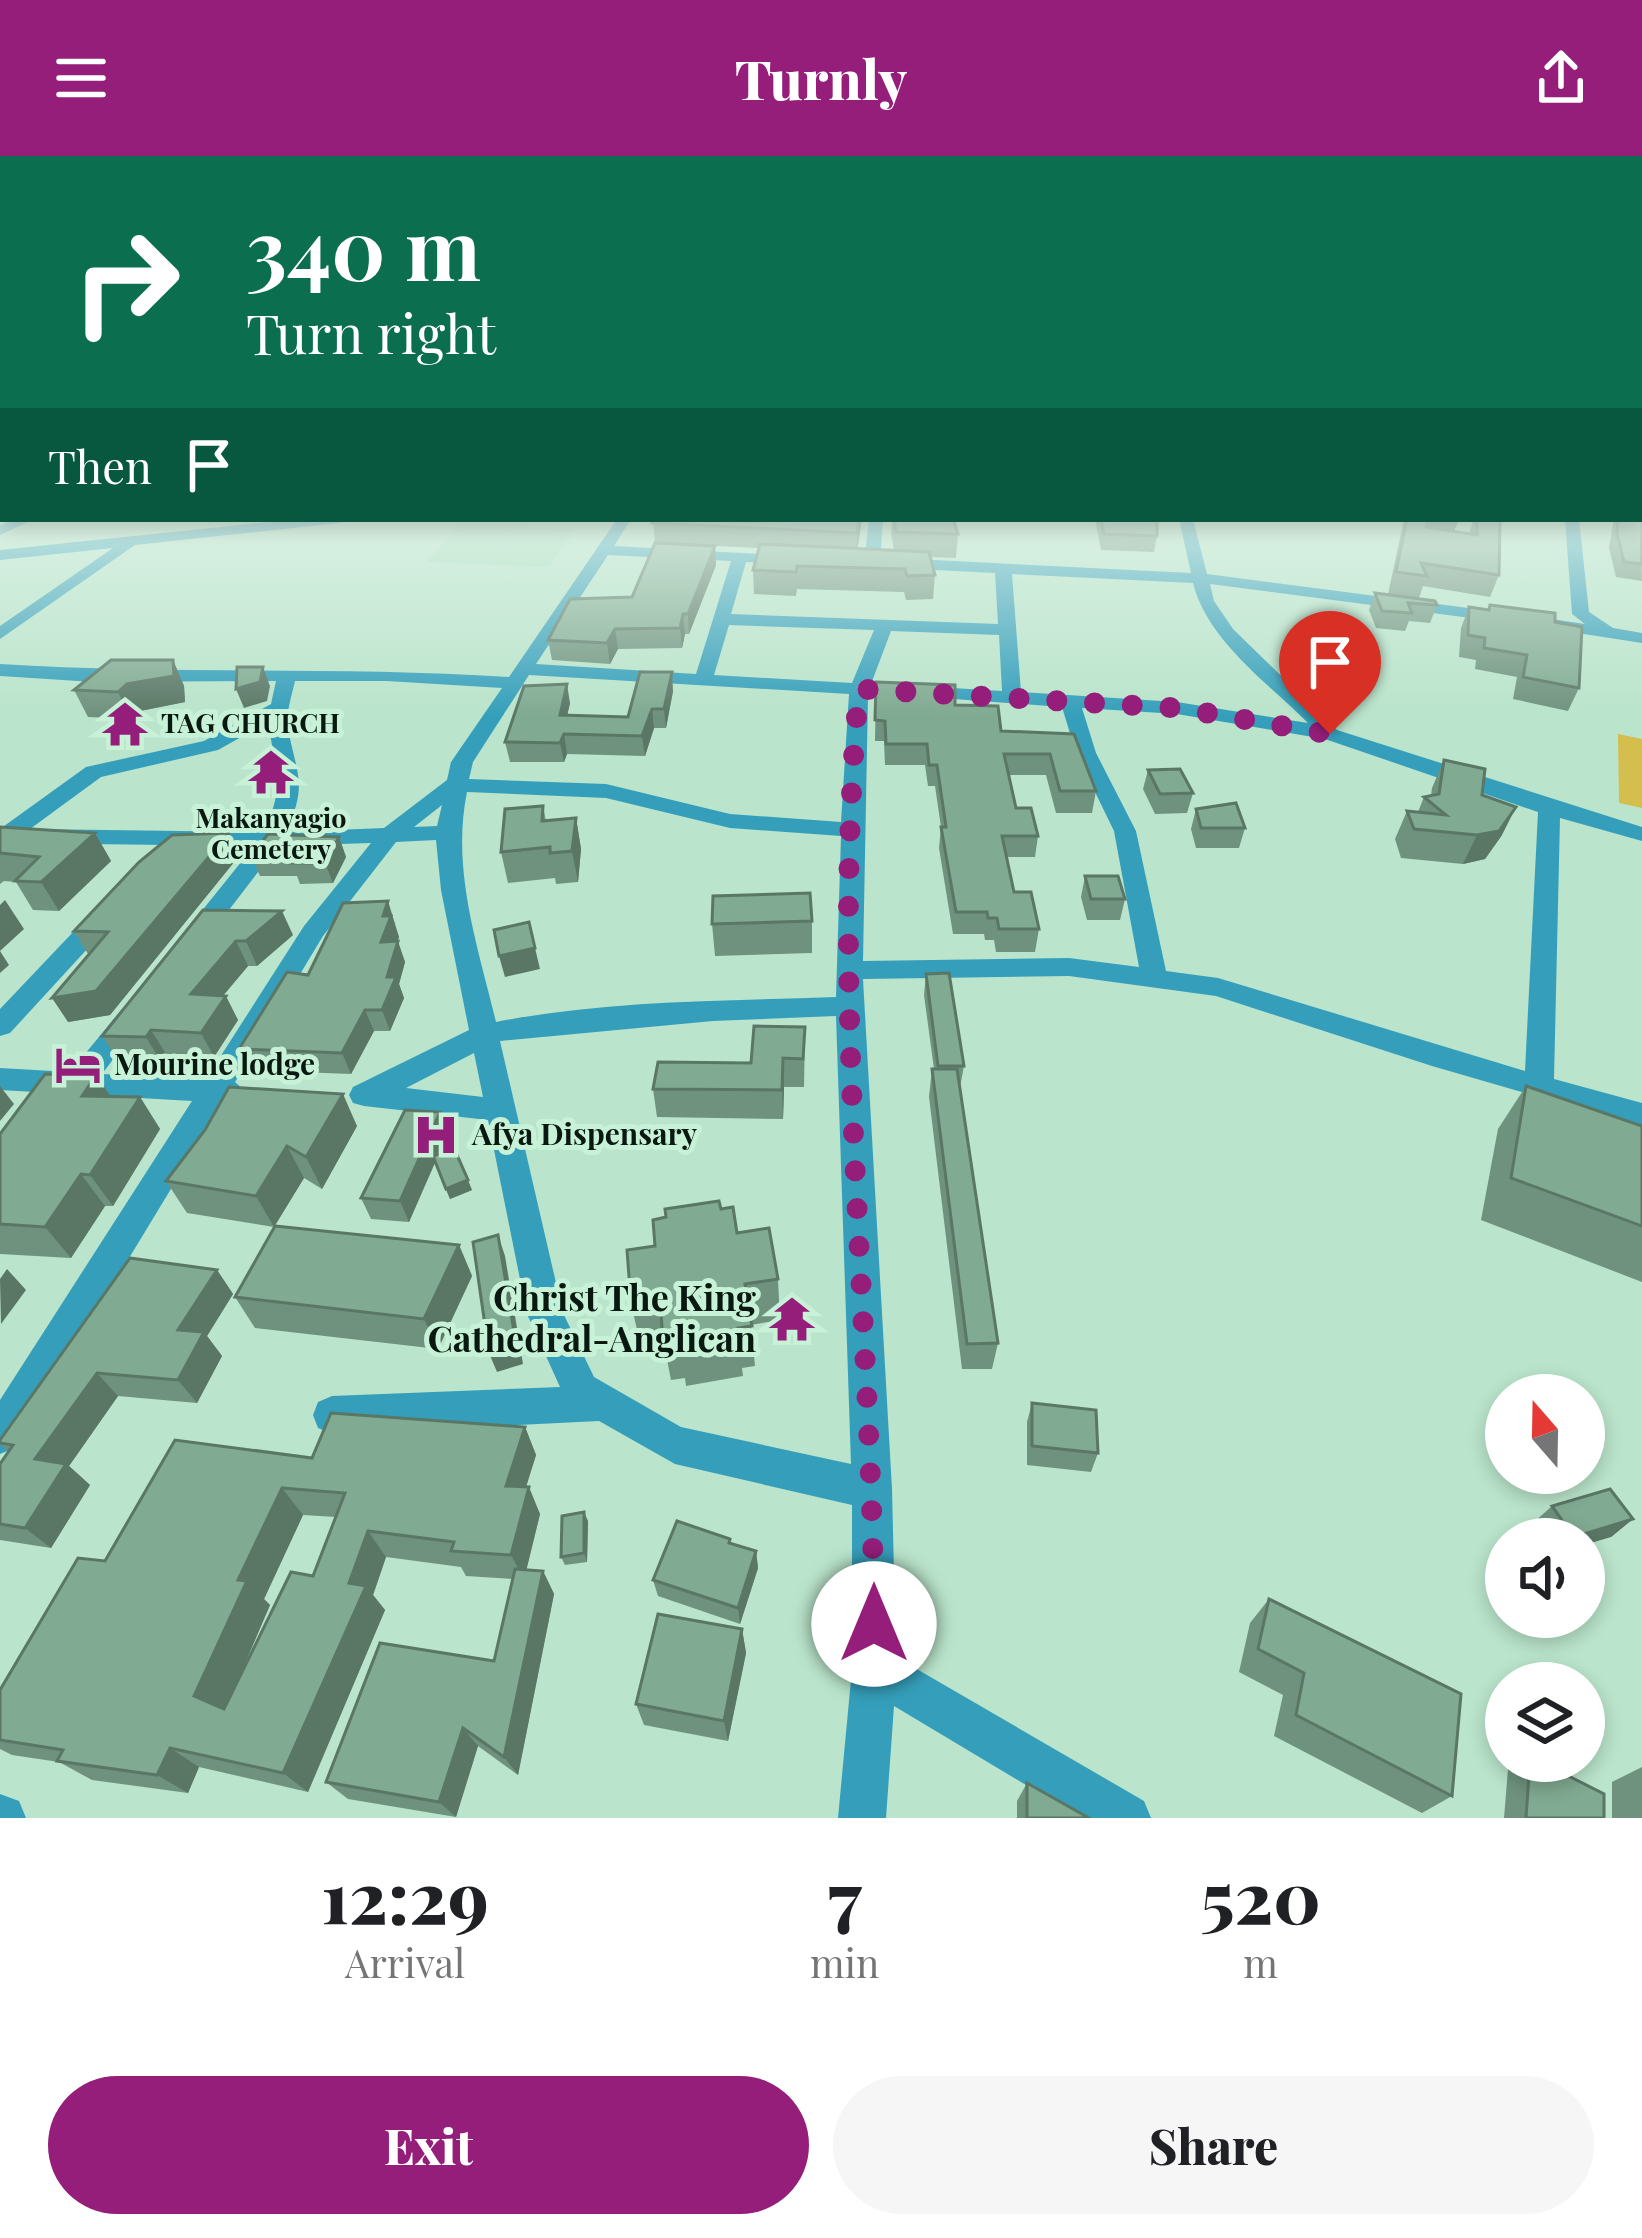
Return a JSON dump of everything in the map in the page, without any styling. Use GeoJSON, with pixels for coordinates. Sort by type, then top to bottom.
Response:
{"type":"FeatureCollection","features":[{"type":"Feature","properties":{"kind":"street"},"geometry":{"type":"LineString","coordinates":[[0,634],[105,561]]}},
{"type":"Feature","properties":{"kind":"street"},"geometry":{"type":"LineString","coordinates":[[598,561],[471,743],[454,785],[447,832],[453,890],[545,1314],[580,1390],[675,1445],[872,1489]]}},
{"type":"Feature","properties":{"kind":"street"},"geometry":{"type":"LineString","coordinates":[[703,682],[739,561]]}},
{"type":"Feature","properties":{"kind":"street"},"geometry":{"type":"LineString","coordinates":[[1193,561],[1196,578],[1226,632],[1330,734]]}},
{"type":"Feature","properties":{"kind":"street"},"geometry":{"type":"LineString","coordinates":[[1576,561],[1581,614]]}},
{"type":"Feature","properties":{"kind":"street"},"geometry":{"type":"LineString","coordinates":[[850,562],[1196,578],[1512,618]]}},
{"type":"Feature","properties":{"kind":"street"},"geometry":{"type":"LineString","coordinates":[[1003,567],[1012,696]]}},
{"type":"Feature","properties":{"kind":"street"},"geometry":{"type":"LineString","coordinates":[[1559,625],[1581,614]]}},
{"type":"Feature","properties":{"kind":"street"},"geometry":{"type":"LineString","coordinates":[[1581,614],[1634,637]]}},
{"type":"Feature","properties":{"kind":"street"},"geometry":{"type":"LineString","coordinates":[[720,619],[1010,630]]}},
{"type":"Feature","properties":{"kind":"street"},"geometry":{"type":"LineString","coordinates":[[1536,622],[1634,637]]}},
{"type":"Feature","properties":{"kind":"street"},"geometry":{"type":"LineString","coordinates":[[862,1818],[874,1669],[872,1489],[849,1006],[859,689],[884,626]]}},
{"type":"Feature","properties":{"kind":"street"},"geometry":{"type":"LineString","coordinates":[[0,670],[94,676],[516,676],[1070,699],[1262,720],[1330,734],[1549,808],[1642,833]]}},
{"type":"Feature","properties":{"kind":"street"},"geometry":{"type":"LineString","coordinates":[[182,954],[271,839],[290,797],[287,752],[277,733],[286,678]]}},
{"type":"Feature","properties":{"kind":"street"},"geometry":{"type":"LineString","coordinates":[[1070,699],[1086,752],[1125,831],[1154,976]]}},
{"type":"Feature","properties":{"kind":"street"},"geometry":{"type":"LineString","coordinates":[[1262,720],[1301,705]]}},
{"type":"Feature","properties":{"kind":"street"},"geometry":{"type":"LineString","coordinates":[[3,836],[94,772],[211,746],[280,707]]}},
{"type":"Feature","properties":{"kind":"street"},"geometry":{"type":"LineString","coordinates":[[0,1435],[313,932],[388,836],[454,785],[606,791],[730,821],[853,830]]}},
{"type":"Feature","properties":{"kind":"street"},"geometry":{"type":"LineString","coordinates":[[1539,1084],[1549,808]]}},
{"type":"Feature","properties":{"kind":"street"},"geometry":{"type":"LineString","coordinates":[[3,836],[271,839],[447,832]]}},
{"type":"Feature","properties":{"kind":"street"},"geometry":{"type":"LineString","coordinates":[[0,1025],[176,838]]}},
{"type":"Feature","properties":{"kind":"street"},"geometry":{"type":"LineString","coordinates":[[850,970],[976,965],[1069,967],[1154,976],[1267,1000],[1442,1059],[1642,1115]]}},
{"type":"Feature","properties":{"kind":"street"},"geometry":{"type":"LineString","coordinates":[[78,1083],[152,991]]}},
{"type":"Feature","properties":{"kind":"street"},"geometry":{"type":"LineString","coordinates":[[498,1110],[353,1095],[435,1064],[485,1034],[582,1019],[849,1006]]}},
{"type":"Feature","properties":{"kind":"street"},"geometry":{"type":"LineString","coordinates":[[0,1078],[258,1092]]}},
{"type":"Feature","properties":{"kind":"street"},"geometry":{"type":"LineString","coordinates":[[332,1415],[605,1403]]}},
{"type":"Feature","properties":{"kind":"street"},"geometry":{"type":"LineString","coordinates":[[874,1669],[1127,1818]]}},
{"type":"Feature","properties":{"kind":"shaded area"},"geometry":{"type":"Polygon","coordinates":[[[427,561],[554,561],[549,567],[427,561]]]}},
{"type":"Feature","properties":{"kind":"shaded area"},"geometry":{"type":"Polygon","coordinates":[[[1618,734],[1642,739],[1642,808],[1619,803],[1618,734]]]}},
{"type":"Feature","properties":{"kind":"building"},"geometry":{"type":"Polygon","coordinates":[[[648,561],[709,561],[680,628],[615,629],[607,643],[548,640],[570,599],[632,597],[648,561]]]}},
{"type":"Feature","properties":{"kind":"building"},"geometry":{"type":"Polygon","coordinates":[[[756,561],[931,561],[935,575],[907,576],[905,569],[797,566],[796,572],[753,570],[756,561]]]}},
{"type":"Feature","properties":{"kind":"building"},"geometry":{"type":"Polygon","coordinates":[[[1398,561],[1499,561],[1499,575],[1421,563],[1427,576],[1396,572],[1398,561]]]}},
{"type":"Feature","properties":{"kind":"building"},"geometry":{"type":"Polygon","coordinates":[[[1375,593],[1437,605],[1408,603],[1412,613],[1382,611],[1375,593]]]}},
{"type":"Feature","properties":{"kind":"building"},"geometry":{"type":"Polygon","coordinates":[[[1490,605],[1555,613],[1555,622],[1582,627],[1579,688],[1523,677],[1527,655],[1484,648],[1485,638],[1468,635],[1469,607],[1489,610],[1490,605]]]}},
{"type":"Feature","properties":{"kind":"building"},"geometry":{"type":"Polygon","coordinates":[[[111,660],[173,660],[174,676],[127,684],[118,692],[74,690],[111,660]]]}},
{"type":"Feature","properties":{"kind":"building"},"geometry":{"type":"Polygon","coordinates":[[[237,667],[263,667],[260,682],[236,689],[237,667]]]}},
{"type":"Feature","properties":{"kind":"building"},"geometry":{"type":"Polygon","coordinates":[[[640,672],[672,672],[664,709],[652,709],[642,736],[564,734],[560,743],[505,742],[524,686],[567,684],[560,715],[628,717],[640,672]]]}},
{"type":"Feature","properties":{"kind":"building"},"geometry":{"type":"Polygon","coordinates":[[[876,682],[955,685],[955,705],[998,706],[1001,731],[1074,734],[1096,791],[1060,791],[1050,754],[1004,754],[1016,808],[1031,808],[1038,836],[1002,836],[1014,892],[1031,892],[1039,929],[999,929],[997,918],[988,918],[987,912],[956,912],[941,827],[946,827],[937,765],[929,765],[927,744],[886,744],[885,721],[875,720],[876,682]]]}},
{"type":"Feature","properties":{"kind":"building"},"geometry":{"type":"Polygon","coordinates":[[[1444,760],[1485,769],[1482,795],[1516,807],[1499,831],[1477,835],[1414,829],[1407,811],[1446,815],[1424,797],[1439,794],[1444,760]]]}},
{"type":"Feature","properties":{"kind":"building"},"geometry":{"type":"Polygon","coordinates":[[[1180,769],[1193,793],[1160,794],[1148,770],[1180,769]]]}},
{"type":"Feature","properties":{"kind":"building"},"geometry":{"type":"Polygon","coordinates":[[[1236,803],[1245,828],[1201,828],[1196,809],[1236,803]]]}},
{"type":"Feature","properties":{"kind":"building"},"geometry":{"type":"Polygon","coordinates":[[[543,806],[542,821],[576,818],[572,851],[550,853],[550,847],[501,852],[505,809],[543,806]]]}},
{"type":"Feature","properties":{"kind":"building"},"geometry":{"type":"Polygon","coordinates":[[[0,827],[95,833],[41,882],[15,881],[39,857],[0,853],[0,827]]]}},
{"type":"Feature","properties":{"kind":"building"},"geometry":{"type":"Polygon","coordinates":[[[229,833],[96,991],[52,998],[108,932],[74,931],[139,862],[172,835],[229,833]]]}},
{"type":"Feature","properties":{"kind":"building"},"geometry":{"type":"Polygon","coordinates":[[[268,834],[339,837],[325,863],[291,863],[295,855],[251,856],[268,834]]]}},
{"type":"Feature","properties":{"kind":"building"},"geometry":{"type":"Polygon","coordinates":[[[1085,876],[1118,876],[1125,899],[1091,899],[1085,876]]]}},
{"type":"Feature","properties":{"kind":"building"},"geometry":{"type":"Polygon","coordinates":[[[810,893],[812,921],[712,924],[713,896],[810,893]]]}},
{"type":"Feature","properties":{"kind":"building"},"geometry":{"type":"Polygon","coordinates":[[[388,901],[383,916],[391,916],[381,942],[398,941],[387,977],[396,977],[382,1010],[365,1010],[342,1053],[239,1049],[287,972],[308,975],[343,903],[388,901]]]}},
{"type":"Feature","properties":{"kind":"building"},"geometry":{"type":"Polygon","coordinates":[[[203,910],[282,911],[246,941],[236,941],[191,994],[226,996],[201,1033],[151,1030],[146,1037],[102,1036],[203,910]]]}},
{"type":"Feature","properties":{"kind":"building"},"geometry":{"type":"Polygon","coordinates":[[[529,922],[535,948],[499,956],[494,930],[529,922]]]}},
{"type":"Feature","properties":{"kind":"building"},"geometry":{"type":"Polygon","coordinates":[[[949,973],[964,1066],[938,1066],[926,974],[949,973]]]}},
{"type":"Feature","properties":{"kind":"building"},"geometry":{"type":"Polygon","coordinates":[[[754,1026],[805,1027],[803,1059],[783,1058],[782,1090],[653,1089],[658,1062],[751,1063],[754,1026]]]}},
{"type":"Feature","properties":{"kind":"building"},"geometry":{"type":"Polygon","coordinates":[[[932,1069],[957,1069],[998,1343],[967,1344],[932,1069]]]}},
{"type":"Feature","properties":{"kind":"building"},"geometry":{"type":"Polygon","coordinates":[[[45,1074],[96,1075],[82,1096],[140,1097],[90,1175],[81,1174],[45,1227],[0,1224],[0,1134],[45,1074]]]}},
{"type":"Feature","properties":{"kind":"building"},"geometry":{"type":"Polygon","coordinates":[[[1526,1086],[1642,1126],[1642,1226],[1511,1178],[1526,1086]]]}},
{"type":"Feature","properties":{"kind":"building"},"geometry":{"type":"Polygon","coordinates":[[[229,1087],[343,1094],[306,1157],[287,1146],[256,1196],[166,1181],[205,1130],[229,1087]]]}},
{"type":"Feature","properties":{"kind":"building"},"geometry":{"type":"Polygon","coordinates":[[[405,1110],[440,1112],[400,1201],[361,1198],[405,1110]]]}},
{"type":"Feature","properties":{"kind":"building"},"geometry":{"type":"Polygon","coordinates":[[[454,1148],[468,1180],[446,1189],[433,1156],[454,1148]]]}},
{"type":"Feature","properties":{"kind":"building"},"geometry":{"type":"Polygon","coordinates":[[[719,1201],[721,1209],[733,1207],[737,1233],[769,1228],[778,1279],[745,1284],[752,1326],[738,1328],[739,1337],[679,1346],[678,1339],[663,1341],[660,1298],[631,1303],[627,1250],[655,1246],[653,1220],[666,1217],[665,1209],[719,1201]]]}},
{"type":"Feature","properties":{"kind":"building"},"geometry":{"type":"Polygon","coordinates":[[[275,1226],[459,1245],[424,1319],[235,1297],[275,1226]]]}},
{"type":"Feature","properties":{"kind":"building"},"geometry":{"type":"Polygon","coordinates":[[[498,1235],[516,1344],[489,1353],[473,1242],[498,1235]]]}},
{"type":"Feature","properties":{"kind":"building"},"geometry":{"type":"Polygon","coordinates":[[[130,1258],[217,1270],[178,1330],[204,1332],[178,1380],[97,1373],[35,1459],[66,1464],[25,1528],[0,1524],[0,1464],[13,1445],[0,1440],[130,1258]]]}},
{"type":"Feature","properties":{"kind":"building"},"geometry":{"type":"Polygon","coordinates":[[[1032,1403],[1096,1410],[1098,1453],[1032,1446],[1032,1403]]]}},
{"type":"Feature","properties":{"kind":"building"},"geometry":{"type":"Polygon","coordinates":[[[331,1413],[525,1427],[506,1486],[529,1487],[511,1555],[451,1551],[454,1542],[368,1531],[349,1583],[366,1586],[283,1773],[170,1748],[157,1775],[57,1761],[63,1750],[0,1740],[0,1690],[78,1558],[105,1561],[175,1440],[312,1458],[331,1413]],[[282,1488],[238,1580],[247,1581],[194,1696],[224,1709],[291,1572],[313,1576],[345,1493],[282,1488]]]}},
{"type":"Feature","properties":{"kind":"building"},"geometry":{"type":"Polygon","coordinates":[[[1610,1489],[1633,1519],[1605,1528],[1605,1518],[1561,1518],[1552,1506],[1605,1494],[1610,1489]]]}},
{"type":"Feature","properties":{"kind":"building"},"geometry":{"type":"Polygon","coordinates":[[[584,1512],[584,1553],[561,1557],[562,1516],[584,1512]]]}},
{"type":"Feature","properties":{"kind":"building"},"geometry":{"type":"Polygon","coordinates":[[[677,1521],[756,1551],[738,1608],[653,1580],[677,1521]]]}},
{"type":"Feature","properties":{"kind":"building"},"geometry":{"type":"Polygon","coordinates":[[[515,1569],[543,1571],[504,1757],[463,1728],[439,1802],[326,1782],[380,1643],[494,1661],[515,1569]]]}},
{"type":"Feature","properties":{"kind":"building"},"geometry":{"type":"Polygon","coordinates":[[[1269,1599],[1461,1694],[1452,1796],[1296,1715],[1304,1673],[1258,1649],[1269,1599]]]}},
{"type":"Feature","properties":{"kind":"building"},"geometry":{"type":"Polygon","coordinates":[[[658,1614],[742,1629],[724,1721],[636,1704],[658,1614]]]}},
{"type":"Feature","properties":{"kind":"building"},"geometry":{"type":"Polygon","coordinates":[[[1529,1782],[1580,1782],[1604,1794],[1604,1818],[1526,1818],[1529,1782]]]}},
{"type":"Feature","properties":{"kind":"building"},"geometry":{"type":"Polygon","coordinates":[[[1027,1783],[1089,1818],[1027,1818],[1027,1783]]]}},
{"type":"Feature","properties":{"kind":"place","name":"TAG CHURCH"},"geometry":{"type":"Point","coordinates":[125,724]}},
{"type":"Feature","properties":{"kind":"place","name":"Makanyagio Cemetery"},"geometry":{"type":"Point","coordinates":[271,772]}},
{"type":"Feature","properties":{"kind":"place","name":"Mourine lodge"},"geometry":{"type":"Point","coordinates":[78,1065]}},
{"type":"Feature","properties":{"kind":"place","name":"Afya Dispensary"},"geometry":{"type":"Point","coordinates":[436,1135]}},
{"type":"Feature","properties":{"kind":"place","name":"Christ The King Cathedral-Anglican"},"geometry":{"type":"Point","coordinates":[792,1319]}},
{"type":"Feature","properties":{"kind":"route"},"geometry":{"type":"LineString","coordinates":[[874,1624],[849,1006],[859,689],[1178,708],[1330,734]]}}]}
